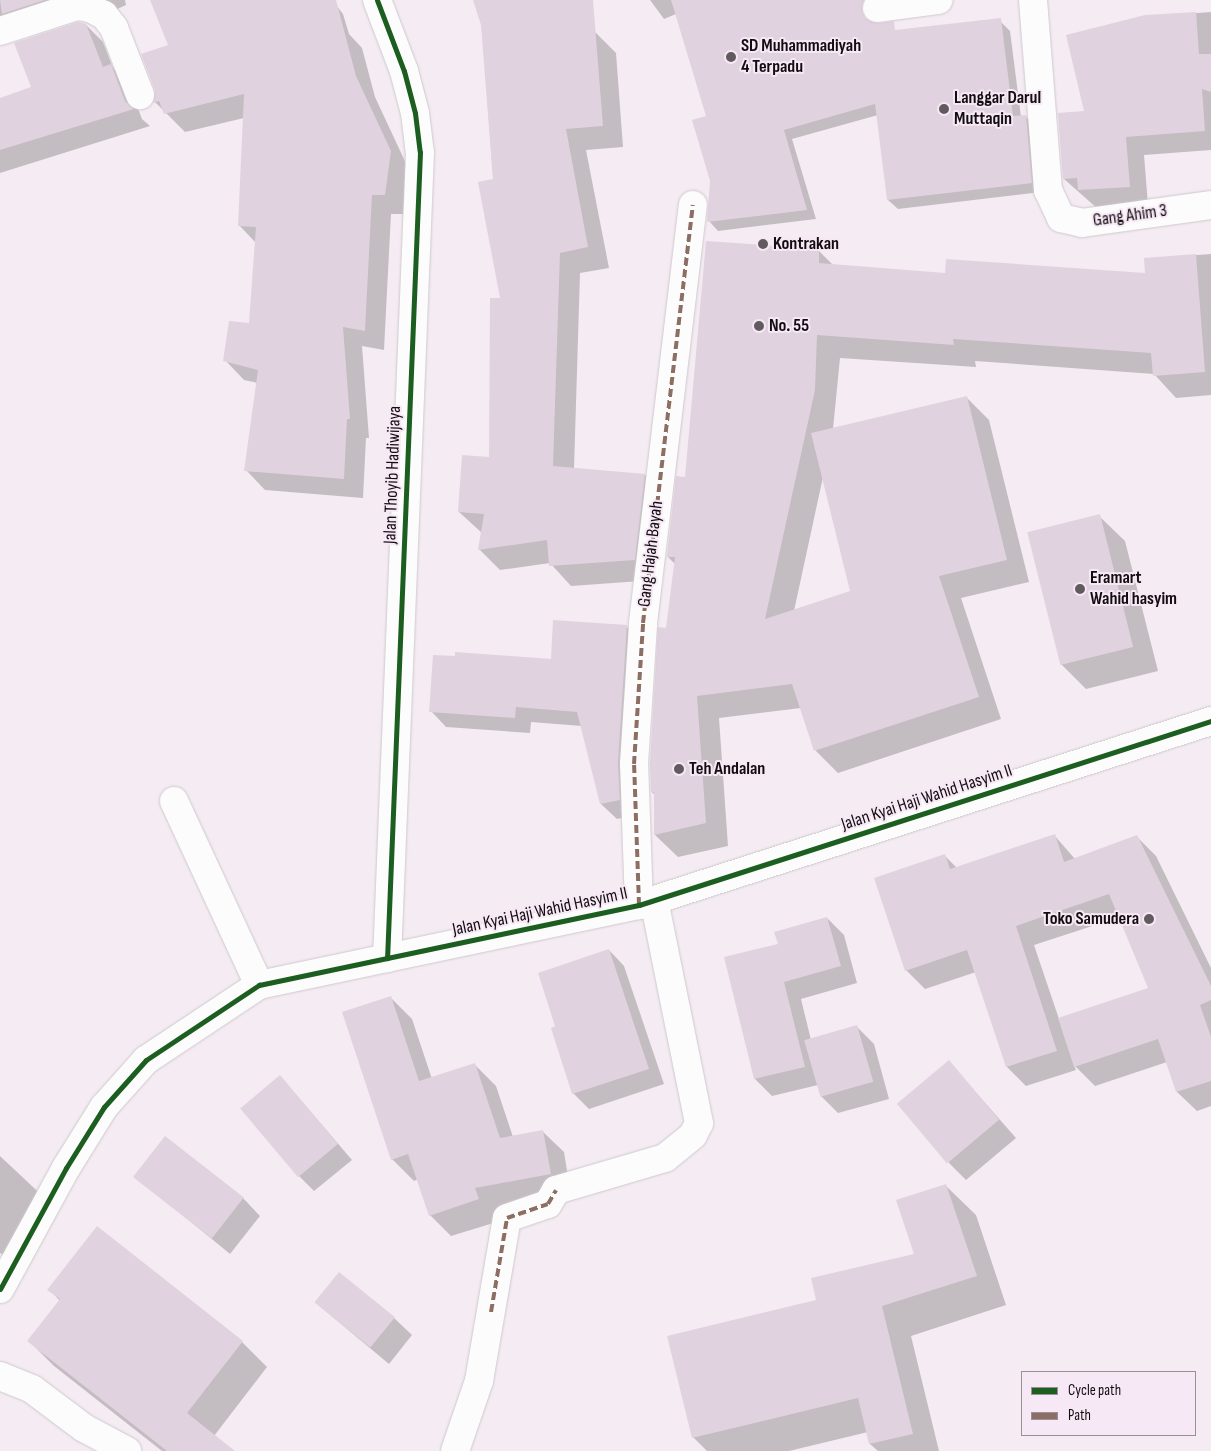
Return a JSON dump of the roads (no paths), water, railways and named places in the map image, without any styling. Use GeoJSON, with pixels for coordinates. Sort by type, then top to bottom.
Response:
{"type":"FeatureCollection","features":[{"type":"Feature","properties":{"kind":"street","name":"Jalan Thoyib Hadiwijaya"},"geometry":{"type":"LineString","coordinates":[[378,0],[404,71],[415,113],[420,152],[387,958]]}},
{"type":"Feature","properties":{"kind":"street"},"geometry":{"type":"LineString","coordinates":[[877,8],[938,0]]}},
{"type":"Feature","properties":{"kind":"street","name":"Gang Ahim 3"},"geometry":{"type":"LineString","coordinates":[[1033,0],[1048,190],[1061,218],[1082,223],[1211,205]]}},
{"type":"Feature","properties":{"kind":"street"},"geometry":{"type":"LineString","coordinates":[[0,31],[77,6],[90,8],[104,15],[114,28],[140,96]]}},
{"type":"Feature","properties":{"kind":"street","name":"Gang Hajah Bayah"},"geometry":{"type":"LineString","coordinates":[[454,1451],[479,1381],[507,1218],[548,1204],[556,1190],[666,1158],[693,1135],[699,1123],[647,902],[634,764],[643,623],[693,205]]}},
{"type":"Feature","properties":{"kind":"street","name":"Jalan Kyai Haji Wahid Hasyim II"},"geometry":{"type":"LineString","coordinates":[[0,1289],[66,1168],[104,1107],[146,1060],[259,986],[647,902],[1211,721]]}},
{"type":"Feature","properties":{"kind":"street"},"geometry":{"type":"LineString","coordinates":[[174,801],[259,986]]}},
{"type":"Feature","properties":{"kind":"street"},"geometry":{"type":"LineString","coordinates":[[0,1376],[32,1389],[84,1428],[127,1451]]}},
{"type":"Feature","properties":{"kind":"place","name":"SD Muhammadiyah 4 Terpadu"},"geometry":{"type":"Point","coordinates":[731,57]}},
{"type":"Feature","properties":{"kind":"place","name":"Langgar Darul Muttaqin"},"geometry":{"type":"Point","coordinates":[944,109]}},
{"type":"Feature","properties":{"kind":"place","name":"Kontrakan"},"geometry":{"type":"Point","coordinates":[763,244]}},
{"type":"Feature","properties":{"kind":"place","name":"No. 55"},"geometry":{"type":"Point","coordinates":[759,326]}},
{"type":"Feature","properties":{"kind":"place","name":"Eramart Wahid hasyim"},"geometry":{"type":"Point","coordinates":[1080,589]}},
{"type":"Feature","properties":{"kind":"place","name":"Teh Andalan"},"geometry":{"type":"Point","coordinates":[679,769]}},
{"type":"Feature","properties":{"kind":"place","name":"Toko Samudera"},"geometry":{"type":"Point","coordinates":[1149,919]}}]}
